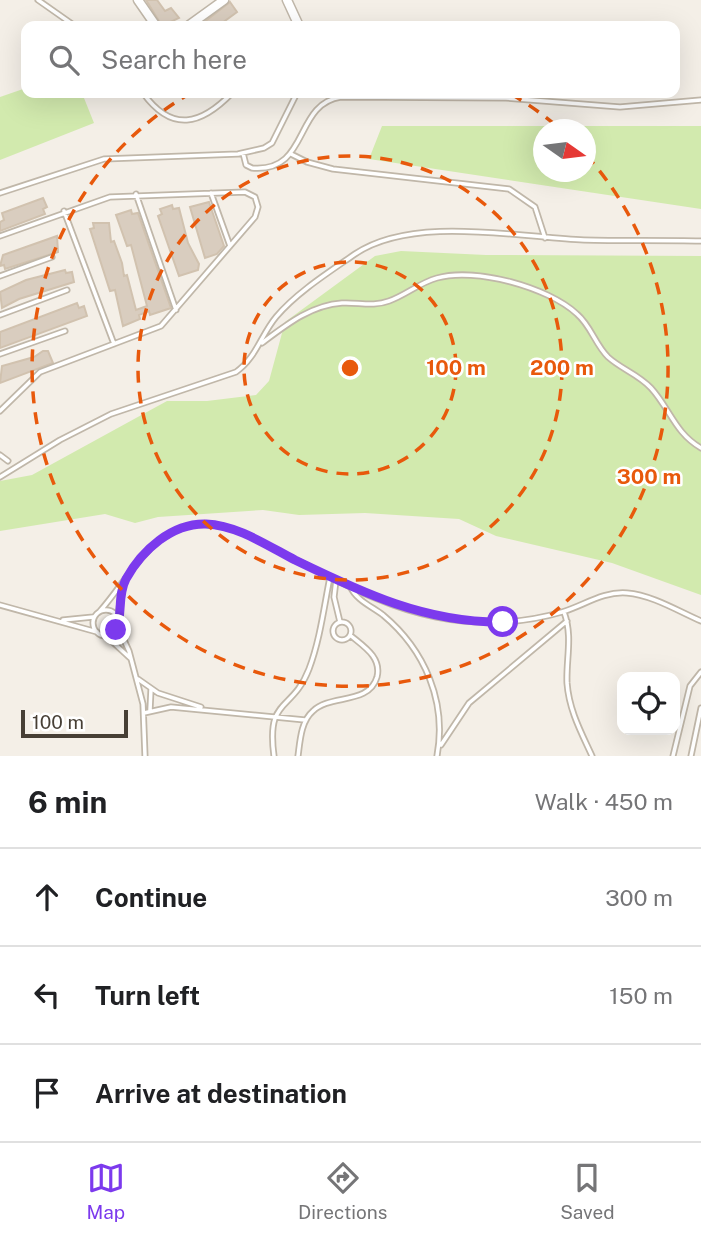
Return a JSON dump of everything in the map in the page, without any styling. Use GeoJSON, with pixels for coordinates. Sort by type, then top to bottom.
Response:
{"type":"FeatureCollection","features":[{"type":"Feature","properties":{"kind":"street"},"geometry":{"type":"LineString","coordinates":[[138,0],[153,21]]}},
{"type":"Feature","properties":{"kind":"street"},"geometry":{"type":"LineString","coordinates":[[195,21],[224,0]]}},
{"type":"Feature","properties":{"kind":"street"},"geometry":{"type":"LineString","coordinates":[[287,0],[297,21]]}},
{"type":"Feature","properties":{"kind":"lane"},"geometry":{"type":"LineString","coordinates":[[38,0],[68,21]]}},
{"type":"Feature","properties":{"kind":"lane"},"geometry":{"type":"LineString","coordinates":[[147,98],[160,112],[187,120],[211,113],[227,98]]}},
{"type":"Feature","properties":{"kind":"lane"},"geometry":{"type":"LineString","coordinates":[[0,193],[74,166],[104,159],[243,153],[272,143],[294,98]]}},
{"type":"Feature","properties":{"kind":"lane"},"geometry":{"type":"LineString","coordinates":[[243,153],[246,165],[258,169],[275,166],[291,154],[314,111],[326,101],[337,98]]}},
{"type":"Feature","properties":{"kind":"lane"},"geometry":{"type":"LineString","coordinates":[[506,98],[620,107],[701,100]]}},
{"type":"Feature","properties":{"kind":"lane"},"geometry":{"type":"LineString","coordinates":[[291,154],[307,162],[333,169],[509,189],[535,207],[545,238]]}},
{"type":"Feature","properties":{"kind":"lane"},"geometry":{"type":"LineString","coordinates":[[0,236],[64,211],[110,197],[245,192],[255,197],[258,204],[255,217],[176,310],[157,328],[40,372],[0,411]]}},
{"type":"Feature","properties":{"kind":"lane"},"geometry":{"type":"LineString","coordinates":[[211,193],[230,246]]}},
{"type":"Feature","properties":{"kind":"lane"},"geometry":{"type":"LineString","coordinates":[[136,194],[176,310]]}},
{"type":"Feature","properties":{"kind":"lane"},"geometry":{"type":"LineString","coordinates":[[64,211],[114,344]]}},
{"type":"Feature","properties":{"kind":"lane"},"geometry":{"type":"LineString","coordinates":[[0,477],[60,440],[111,414],[230,375],[245,365],[261,344],[271,323],[286,306],[354,254],[382,240],[447,233],[701,241]]}},
{"type":"Feature","properties":{"kind":"lane"},"geometry":{"type":"LineString","coordinates":[[0,276],[52,257]]}},
{"type":"Feature","properties":{"kind":"lane"},"geometry":{"type":"LineString","coordinates":[[261,344],[301,316],[320,307],[341,303],[384,303],[420,285],[447,276],[477,275],[500,280],[557,300],[575,312],[588,326],[605,354],[650,387],[676,427],[701,448]]}},
{"type":"Feature","properties":{"kind":"lane"},"geometry":{"type":"LineString","coordinates":[[0,315],[66,290]]}},
{"type":"Feature","properties":{"kind":"lane"},"geometry":{"type":"LineString","coordinates":[[0,354],[65,331]]}},
{"type":"Feature","properties":{"kind":"lane"},"geometry":{"type":"LineString","coordinates":[[0,455],[8,461]]}},
{"type":"Feature","properties":{"kind":"lane"},"geometry":{"type":"LineString","coordinates":[[57,620],[79,621],[94,617],[144,555],[172,532],[206,524],[238,532],[336,580],[420,614],[453,620],[503,622],[564,612],[607,595],[626,593],[655,601],[701,621]]}},
{"type":"Feature","properties":{"kind":"lane"},"geometry":{"type":"LineString","coordinates":[[274,756],[271,733],[274,716],[302,683],[310,666],[330,577]]}},
{"type":"Feature","properties":{"kind":"lane"},"geometry":{"type":"LineString","coordinates":[[125,579],[118,602],[118,626],[131,660],[144,713],[145,756]]}},
{"type":"Feature","properties":{"kind":"lane"},"geometry":{"type":"LineString","coordinates":[[336,580],[334,597],[340,622]]}},
{"type":"Feature","properties":{"kind":"lane"},"geometry":{"type":"LineString","coordinates":[[350,586],[357,597],[400,632],[426,669],[439,705],[437,756]]}},
{"type":"Feature","properties":{"kind":"lane"},"geometry":{"type":"LineString","coordinates":[[0,605],[105,635],[131,660]]}},
{"type":"Feature","properties":{"kind":"lane"},"geometry":{"type":"LineString","coordinates":[[100,611],[112,612],[118,618]]}},
{"type":"Feature","properties":{"kind":"lane"},"geometry":{"type":"LineString","coordinates":[[564,612],[570,639],[569,696],[574,718],[592,756]]}},
{"type":"Feature","properties":{"kind":"lane"},"geometry":{"type":"LineString","coordinates":[[94,617],[93,625],[97,632]]}},
{"type":"Feature","properties":{"kind":"lane"},"geometry":{"type":"LineString","coordinates":[[438,750],[454,720],[469,703],[567,621]]}},
{"type":"Feature","properties":{"kind":"lane"},"geometry":{"type":"LineString","coordinates":[[340,622],[333,628],[335,637],[343,640],[350,635]]}},
{"type":"Feature","properties":{"kind":"lane"},"geometry":{"type":"LineString","coordinates":[[298,756],[306,720],[319,706],[360,695],[374,683],[378,670],[374,656],[350,635],[348,625],[340,622]]}},
{"type":"Feature","properties":{"kind":"lane"},"geometry":{"type":"LineString","coordinates":[[105,635],[113,633],[118,626]]}},
{"type":"Feature","properties":{"kind":"lane"},"geometry":{"type":"LineString","coordinates":[[673,756],[691,682],[701,672]]}},
{"type":"Feature","properties":{"kind":"lane"},"geometry":{"type":"LineString","coordinates":[[136,678],[151,689],[209,709]]}},
{"type":"Feature","properties":{"kind":"lane"},"geometry":{"type":"LineString","coordinates":[[150,710],[151,689]]}},
{"type":"Feature","properties":{"kind":"lane"},"geometry":{"type":"LineString","coordinates":[[144,713],[172,707],[306,720]]}},
{"type":"Feature","properties":{"kind":"lane"},"geometry":{"type":"LineString","coordinates":[[691,756],[699,732],[701,708]]}},
{"type":"Feature","properties":{"kind":"lane"},"geometry":{"type":"LineString","coordinates":[[693,747],[701,748]]}},
{"type":"Feature","properties":{"kind":"green space"},"geometry":{"type":"Polygon","coordinates":[[[21,90],[21,98],[84,98],[94,123],[0,160],[0,97],[21,90]]]}},
{"type":"Feature","properties":{"kind":"green space"},"geometry":{"type":"Polygon","coordinates":[[[382,126],[533,126],[533,182],[596,182],[596,126],[701,126],[701,209],[369,159],[382,126]]]}},
{"type":"Feature","properties":{"kind":"green space"},"geometry":{"type":"Polygon","coordinates":[[[401,251],[486,255],[701,256],[701,595],[612,563],[496,536],[459,519],[365,513],[299,515],[263,510],[158,517],[135,523],[105,514],[0,531],[0,481],[32,475],[167,401],[207,401],[256,395],[269,381],[285,322],[375,256],[401,251]]]}},
{"type":"Feature","properties":{"kind":"building"},"geometry":{"type":"Polygon","coordinates":[[[146,0],[157,0],[165,11],[171,8],[179,18],[159,21],[146,0]]]}},
{"type":"Feature","properties":{"kind":"building"},"geometry":{"type":"Polygon","coordinates":[[[230,2],[237,12],[225,21],[205,21],[230,2]]]}},
{"type":"Feature","properties":{"kind":"building"},"geometry":{"type":"Polygon","coordinates":[[[43,198],[47,207],[43,209],[45,214],[0,231],[0,222],[4,220],[2,213],[43,198]]]}},
{"type":"Feature","properties":{"kind":"building"},"geometry":{"type":"Polygon","coordinates":[[[209,202],[224,246],[217,254],[205,258],[190,207],[209,202]]]}},
{"type":"Feature","properties":{"kind":"building"},"geometry":{"type":"Polygon","coordinates":[[[172,205],[173,209],[179,208],[188,243],[199,264],[198,270],[179,276],[158,216],[162,214],[160,209],[172,205]]]}},
{"type":"Feature","properties":{"kind":"building"},"geometry":{"type":"Polygon","coordinates":[[[131,210],[132,214],[138,213],[171,308],[150,315],[149,311],[139,315],[140,319],[123,326],[115,290],[110,291],[90,229],[94,228],[93,223],[109,223],[111,242],[114,241],[124,276],[127,275],[136,310],[147,306],[131,245],[127,246],[116,215],[131,210]]]}},
{"type":"Feature","properties":{"kind":"building"},"geometry":{"type":"Polygon","coordinates":[[[57,236],[58,252],[5,269],[4,265],[0,266],[3,255],[57,236]]]}},
{"type":"Feature","properties":{"kind":"building"},"geometry":{"type":"Polygon","coordinates":[[[65,270],[66,273],[72,272],[74,282],[19,299],[2,308],[0,292],[26,280],[65,270]]]}},
{"type":"Feature","properties":{"kind":"building"},"geometry":{"type":"Polygon","coordinates":[[[77,303],[79,308],[84,306],[87,316],[0,348],[0,332],[77,303]]]}},
{"type":"Feature","properties":{"kind":"building"},"geometry":{"type":"Polygon","coordinates":[[[48,351],[53,363],[0,383],[2,366],[34,357],[48,351]]]}},
{"type":"Feature","properties":{"kind":"route"},"geometry":{"type":"LineString","coordinates":[[116,630],[122,587],[137,563],[172,532],[191,525],[206,524],[238,532],[350,586],[420,614],[470,622],[503,622]]}}]}
